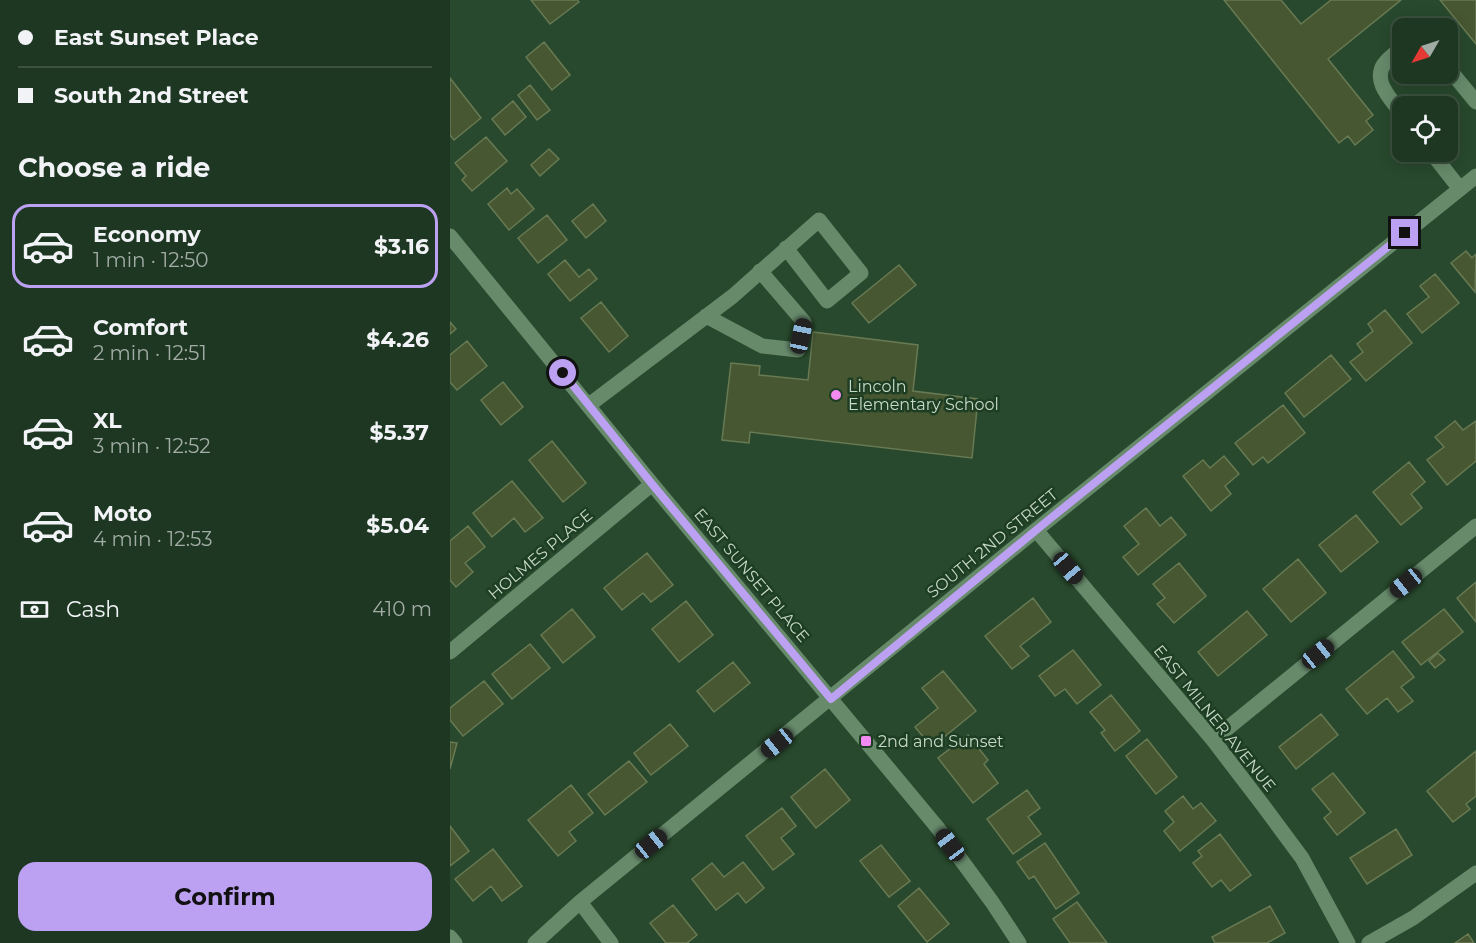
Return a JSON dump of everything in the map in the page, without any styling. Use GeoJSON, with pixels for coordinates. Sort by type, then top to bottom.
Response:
{"type":"FeatureCollection","features":[{"type":"Feature","properties":{"kind":"street"},"geometry":{"type":"LineString","coordinates":[[1392,56],[1384,63],[1380,79],[1384,90],[1392,101]]}},
{"type":"Feature","properties":{"kind":"street"},"geometry":{"type":"LineString","coordinates":[[1458,80],[1476,102]]}},
{"type":"Feature","properties":{"kind":"street"},"geometry":{"type":"LineString","coordinates":[[1439,162],[1460,189]]}},
{"type":"Feature","properties":{"kind":"street","name":"SOUTH 2ND STREET"},"geometry":{"type":"LineString","coordinates":[[535,943],[580,902],[1036,530],[1476,176]]}},
{"type":"Feature","properties":{"kind":"street"},"geometry":{"type":"LineString","coordinates":[[589,405],[706,316],[819,220],[861,273],[827,301],[786,249]]}},
{"type":"Feature","properties":{"kind":"street","name":"EAST SUNSET PLACE"},"geometry":{"type":"LineString","coordinates":[[450,236],[936,827],[992,902],[1019,943]]}},
{"type":"Feature","properties":{"kind":"street"},"geometry":{"type":"LineString","coordinates":[[706,316],[762,346],[798,350],[804,322],[760,271]]}},
{"type":"Feature","properties":{"kind":"street","name":"HOLMES PLACE"},"geometry":{"type":"LineString","coordinates":[[450,652],[652,484]]}},
{"type":"Feature","properties":{"kind":"street"},"geometry":{"type":"LineString","coordinates":[[1213,740],[1476,526]]}},
{"type":"Feature","properties":{"kind":"street","name":"EAST MILNER AVENUE"},"geometry":{"type":"LineString","coordinates":[[1036,530],[1213,740],[1302,858],[1348,943]]}},
{"type":"Feature","properties":{"kind":"street"},"geometry":{"type":"LineString","coordinates":[[1369,943],[1413,918],[1476,873]]}},
{"type":"Feature","properties":{"kind":"street"},"geometry":{"type":"LineString","coordinates":[[580,902],[611,943]]}},
{"type":"Feature","properties":{"kind":"street"},"geometry":{"type":"LineString","coordinates":[[450,937],[455,943]]}},
{"type":"Feature","properties":{"kind":"building"},"geometry":{"type":"Polygon","coordinates":[[[531,0],[577,0],[579,2],[550,24],[531,0]]]}},
{"type":"Feature","properties":{"kind":"building"},"geometry":{"type":"Polygon","coordinates":[[[1224,0],[1281,0],[1301,24],[1331,0],[1401,0],[1328,59],[1373,115],[1366,121],[1373,130],[1355,145],[1348,136],[1339,143],[1224,0]]]}},
{"type":"Feature","properties":{"kind":"building"},"geometry":{"type":"Polygon","coordinates":[[[1440,0],[1476,0],[1476,44],[1458,22],[1458,18],[1455,18],[1440,0]]]}},
{"type":"Feature","properties":{"kind":"building"},"geometry":{"type":"Polygon","coordinates":[[[544,42],[570,75],[552,90],[526,57],[544,42]]]}},
{"type":"Feature","properties":{"kind":"building"},"geometry":{"type":"Polygon","coordinates":[[[450,78],[481,118],[454,140],[450,135],[450,78]]]}},
{"type":"Feature","properties":{"kind":"building"},"geometry":{"type":"Polygon","coordinates":[[[530,85],[550,110],[537,120],[518,95],[530,85]]]}},
{"type":"Feature","properties":{"kind":"building"},"geometry":{"type":"Polygon","coordinates":[[[513,101],[526,117],[505,135],[492,119],[513,101]]]}},
{"type":"Feature","properties":{"kind":"building"},"geometry":{"type":"Polygon","coordinates":[[[486,137],[507,161],[472,191],[462,180],[466,176],[455,163],[486,137]]]}},
{"type":"Feature","properties":{"kind":"building"},"geometry":{"type":"Polygon","coordinates":[[[549,149],[559,159],[540,176],[531,165],[549,149]]]}},
{"type":"Feature","properties":{"kind":"building"},"geometry":{"type":"Polygon","coordinates":[[[507,188],[511,194],[517,189],[534,209],[509,230],[488,204],[507,188]]]}},
{"type":"Feature","properties":{"kind":"building"},"geometry":{"type":"Polygon","coordinates":[[[593,204],[606,221],[586,238],[572,221],[593,204]]]}},
{"type":"Feature","properties":{"kind":"building"},"geometry":{"type":"Polygon","coordinates":[[[547,215],[567,240],[538,263],[518,238],[547,215]]]}},
{"type":"Feature","properties":{"kind":"building"},"geometry":{"type":"Polygon","coordinates":[[[1466,251],[1472,258],[1476,254],[1475,292],[1451,263],[1466,251]]]}},
{"type":"Feature","properties":{"kind":"building"},"geometry":{"type":"Polygon","coordinates":[[[565,260],[579,277],[589,269],[597,279],[570,301],[548,274],[565,260]]]}},
{"type":"Feature","properties":{"kind":"building"},"geometry":{"type":"Polygon","coordinates":[[[899,265],[916,285],[869,323],[852,303],[899,265]]]}},
{"type":"Feature","properties":{"kind":"building"},"geometry":{"type":"Polygon","coordinates":[[[1435,274],[1459,303],[1422,333],[1407,314],[1429,297],[1420,286],[1435,274]]]}},
{"type":"Feature","properties":{"kind":"building"},"geometry":{"type":"Polygon","coordinates":[[[601,302],[628,336],[609,352],[581,318],[601,302]]]}},
{"type":"Feature","properties":{"kind":"building"},"geometry":{"type":"Polygon","coordinates":[[[1385,310],[1412,343],[1366,381],[1350,362],[1363,352],[1357,344],[1373,331],[1368,324],[1385,310]]]}},
{"type":"Feature","properties":{"kind":"building"},"geometry":{"type":"Polygon","coordinates":[[[450,322],[456,329],[450,334],[450,322]]]}},
{"type":"Feature","properties":{"kind":"building","name":"Lincoln Elementary School"},"geometry":{"type":"Polygon","coordinates":[[[813,332],[918,345],[913,391],[978,399],[972,458],[750,432],[749,443],[722,440],[731,363],[760,366],[759,375],[808,380],[813,332]]]}},
{"type":"Feature","properties":{"kind":"building"},"geometry":{"type":"Polygon","coordinates":[[[467,341],[487,366],[457,390],[450,382],[450,355],[467,341]]]}},
{"type":"Feature","properties":{"kind":"building"},"geometry":{"type":"Polygon","coordinates":[[[1331,355],[1351,379],[1304,417],[1285,393],[1331,355]]]}},
{"type":"Feature","properties":{"kind":"building"},"geometry":{"type":"Polygon","coordinates":[[[503,382],[523,407],[501,425],[481,400],[503,382]]]}},
{"type":"Feature","properties":{"kind":"building"},"geometry":{"type":"Polygon","coordinates":[[[1283,405],[1305,433],[1268,463],[1263,457],[1253,465],[1235,443],[1283,405]]]}},
{"type":"Feature","properties":{"kind":"building"},"geometry":{"type":"Polygon","coordinates":[[[1455,421],[1463,430],[1476,421],[1476,461],[1447,485],[1427,460],[1444,447],[1435,437],[1455,421]]]}},
{"type":"Feature","properties":{"kind":"building"},"geometry":{"type":"Polygon","coordinates":[[[552,441],[586,483],[563,502],[529,460],[552,441]]]}},
{"type":"Feature","properties":{"kind":"building"},"geometry":{"type":"Polygon","coordinates":[[[1224,456],[1239,474],[1225,486],[1231,494],[1211,511],[1183,476],[1203,460],[1210,468],[1224,456]]]}},
{"type":"Feature","properties":{"kind":"building"},"geometry":{"type":"Polygon","coordinates":[[[1409,462],[1425,482],[1411,494],[1422,508],[1401,525],[1373,492],[1409,462]]]}},
{"type":"Feature","properties":{"kind":"building"},"geometry":{"type":"Polygon","coordinates":[[[512,481],[543,518],[525,532],[514,518],[492,537],[473,513],[512,481]]]}},
{"type":"Feature","properties":{"kind":"building"},"geometry":{"type":"Polygon","coordinates":[[[1146,508],[1160,526],[1171,517],[1186,535],[1138,575],[1123,557],[1139,544],[1124,526],[1146,508]]]}},
{"type":"Feature","properties":{"kind":"building"},"geometry":{"type":"Polygon","coordinates":[[[1356,515],[1378,542],[1341,572],[1319,545],[1356,515]]]}},
{"type":"Feature","properties":{"kind":"building"},"geometry":{"type":"Polygon","coordinates":[[[468,526],[485,547],[465,563],[473,572],[456,587],[450,580],[450,541],[468,526]]]}},
{"type":"Feature","properties":{"kind":"building"},"geometry":{"type":"Polygon","coordinates":[[[647,553],[673,585],[651,602],[643,593],[622,610],[604,588],[647,553]]]}},
{"type":"Feature","properties":{"kind":"building"},"geometry":{"type":"Polygon","coordinates":[[[1298,559],[1326,593],[1291,622],[1263,589],[1298,559]]]}},
{"type":"Feature","properties":{"kind":"building"},"geometry":{"type":"Polygon","coordinates":[[[1179,563],[1206,596],[1174,623],[1157,604],[1165,598],[1153,584],[1179,563]]]}},
{"type":"Feature","properties":{"kind":"building"},"geometry":{"type":"Polygon","coordinates":[[[1476,582],[1476,622],[1457,598],[1476,582]]]}},
{"type":"Feature","properties":{"kind":"building"},"geometry":{"type":"Polygon","coordinates":[[[1033,598],[1051,622],[1020,646],[1029,656],[1012,669],[985,636],[1033,598]]]}},
{"type":"Feature","properties":{"kind":"building"},"geometry":{"type":"Polygon","coordinates":[[[686,601],[713,635],[679,662],[652,629],[686,601]]]}},
{"type":"Feature","properties":{"kind":"building"},"geometry":{"type":"Polygon","coordinates":[[[572,609],[595,637],[563,663],[541,635],[572,609]]]}},
{"type":"Feature","properties":{"kind":"building"},"geometry":{"type":"Polygon","coordinates":[[[1444,609],[1463,632],[1421,665],[1402,642],[1444,609]]]}},
{"type":"Feature","properties":{"kind":"building"},"geometry":{"type":"Polygon","coordinates":[[[1247,611],[1267,635],[1218,676],[1198,652],[1247,611]]]}},
{"type":"Feature","properties":{"kind":"building"},"geometry":{"type":"Polygon","coordinates":[[[530,644],[550,668],[512,699],[492,674],[530,644]]]}},
{"type":"Feature","properties":{"kind":"building"},"geometry":{"type":"Polygon","coordinates":[[[1073,650],[1101,685],[1077,704],[1065,689],[1055,696],[1039,676],[1073,650]]]}},
{"type":"Feature","properties":{"kind":"building"},"geometry":{"type":"Polygon","coordinates":[[[1393,651],[1414,677],[1401,687],[1413,701],[1398,712],[1387,698],[1367,714],[1346,689],[1393,651]]]}},
{"type":"Feature","properties":{"kind":"building"},"geometry":{"type":"Polygon","coordinates":[[[1438,653],[1445,660],[1435,668],[1429,661],[1438,653]]]}},
{"type":"Feature","properties":{"kind":"building"},"geometry":{"type":"Polygon","coordinates":[[[733,662],[750,683],[714,712],[697,691],[733,662]]]}},
{"type":"Feature","properties":{"kind":"building"},"geometry":{"type":"Polygon","coordinates":[[[943,671],[976,711],[932,747],[915,727],[938,708],[922,688],[943,671]]]}},
{"type":"Feature","properties":{"kind":"building"},"geometry":{"type":"Polygon","coordinates":[[[484,681],[503,704],[463,736],[450,720],[450,708],[484,681]]]}},
{"type":"Feature","properties":{"kind":"building"},"geometry":{"type":"Polygon","coordinates":[[[1111,695],[1140,731],[1115,751],[1101,733],[1105,730],[1090,712],[1111,695]]]}},
{"type":"Feature","properties":{"kind":"building"},"geometry":{"type":"Polygon","coordinates":[[[1321,714],[1338,735],[1296,769],[1279,747],[1321,714]]]}},
{"type":"Feature","properties":{"kind":"building"},"geometry":{"type":"Polygon","coordinates":[[[670,724],[688,746],[651,775],[634,753],[670,724]]]}},
{"type":"Feature","properties":{"kind":"building"},"geometry":{"type":"Polygon","coordinates":[[[968,735],[988,760],[984,764],[998,783],[973,803],[938,758],[968,735]]]}},
{"type":"Feature","properties":{"kind":"building"},"geometry":{"type":"Polygon","coordinates":[[[1147,739],[1177,777],[1156,794],[1126,756],[1147,739]]]}},
{"type":"Feature","properties":{"kind":"building"},"geometry":{"type":"Polygon","coordinates":[[[450,742],[457,743],[450,769],[450,742]]]}},
{"type":"Feature","properties":{"kind":"building"},"geometry":{"type":"Polygon","coordinates":[[[1476,751],[1476,796],[1466,804],[1470,809],[1453,822],[1427,791],[1476,751]]]}},
{"type":"Feature","properties":{"kind":"building"},"geometry":{"type":"Polygon","coordinates":[[[629,761],[647,782],[605,815],[588,794],[629,761]]]}},
{"type":"Feature","properties":{"kind":"building"},"geometry":{"type":"Polygon","coordinates":[[[825,769],[850,800],[816,828],[791,797],[825,769]]]}},
{"type":"Feature","properties":{"kind":"building"},"geometry":{"type":"Polygon","coordinates":[[[1333,773],[1365,813],[1337,835],[1324,818],[1331,812],[1312,789],[1333,773]]]}},
{"type":"Feature","properties":{"kind":"building"},"geometry":{"type":"Polygon","coordinates":[[[571,785],[593,813],[569,832],[576,841],[558,856],[528,820],[571,785]]]}},
{"type":"Feature","properties":{"kind":"building"},"geometry":{"type":"Polygon","coordinates":[[[1027,790],[1040,808],[1028,817],[1041,834],[1013,854],[987,819],[1027,790]]]}},
{"type":"Feature","properties":{"kind":"building"},"geometry":{"type":"Polygon","coordinates":[[[1183,796],[1193,809],[1201,803],[1216,821],[1180,851],[1164,831],[1174,822],[1165,811],[1183,796]]]}},
{"type":"Feature","properties":{"kind":"building"},"geometry":{"type":"Polygon","coordinates":[[[782,808],[796,826],[781,838],[794,854],[773,870],[746,836],[782,808]]]}},
{"type":"Feature","properties":{"kind":"building"},"geometry":{"type":"Polygon","coordinates":[[[450,826],[469,851],[450,866],[450,826]]]}},
{"type":"Feature","properties":{"kind":"building"},"geometry":{"type":"Polygon","coordinates":[[[1396,829],[1412,855],[1367,884],[1350,858],[1396,829]]]}},
{"type":"Feature","properties":{"kind":"building"},"geometry":{"type":"Polygon","coordinates":[[[1220,834],[1251,875],[1230,891],[1221,880],[1212,887],[1193,863],[1202,856],[1198,851],[1220,834]]]}},
{"type":"Feature","properties":{"kind":"building"},"geometry":{"type":"Polygon","coordinates":[[[1045,843],[1079,893],[1056,909],[1034,876],[1029,879],[1017,862],[1045,843]]]}},
{"type":"Feature","properties":{"kind":"building"},"geometry":{"type":"Polygon","coordinates":[[[881,845],[910,881],[889,897],[860,861],[881,845]]]}},
{"type":"Feature","properties":{"kind":"building"},"geometry":{"type":"Polygon","coordinates":[[[493,849],[522,886],[502,901],[491,886],[473,901],[455,879],[493,849]]]}},
{"type":"Feature","properties":{"kind":"building"},"geometry":{"type":"Polygon","coordinates":[[[743,862],[764,888],[746,903],[738,893],[716,910],[692,879],[712,863],[724,877],[743,862]]]}},
{"type":"Feature","properties":{"kind":"building"},"geometry":{"type":"Polygon","coordinates":[[[919,888],[949,924],[927,942],[898,906],[919,888]]]}},
{"type":"Feature","properties":{"kind":"building"},"geometry":{"type":"Polygon","coordinates":[[[1077,902],[1107,943],[1070,943],[1053,919],[1077,902]]]}},
{"type":"Feature","properties":{"kind":"building"},"geometry":{"type":"Polygon","coordinates":[[[673,905],[697,935],[687,943],[666,943],[650,923],[673,905]]]}},
{"type":"Feature","properties":{"kind":"building"},"geometry":{"type":"Polygon","coordinates":[[[1270,906],[1285,933],[1267,943],[1215,943],[1212,937],[1270,906]]]}},
{"type":"Feature","properties":{"kind":"building"},"geometry":{"type":"Polygon","coordinates":[[[1468,934],[1474,943],[1455,943],[1468,934]]]}},
{"type":"Feature","properties":{"kind":"place","name":"Lincoln Elementary School"},"geometry":{"type":"Point","coordinates":[836,395]}},
{"type":"Feature","properties":{"kind":"place","name":"2nd and Sunset"},"geometry":{"type":"Point","coordinates":[866,741]}},
{"type":"Feature","properties":{"kind":"route"},"geometry":{"type":"LineString","coordinates":[[563,373],[831,699],[1046,522],[1405,233]]}}]}
